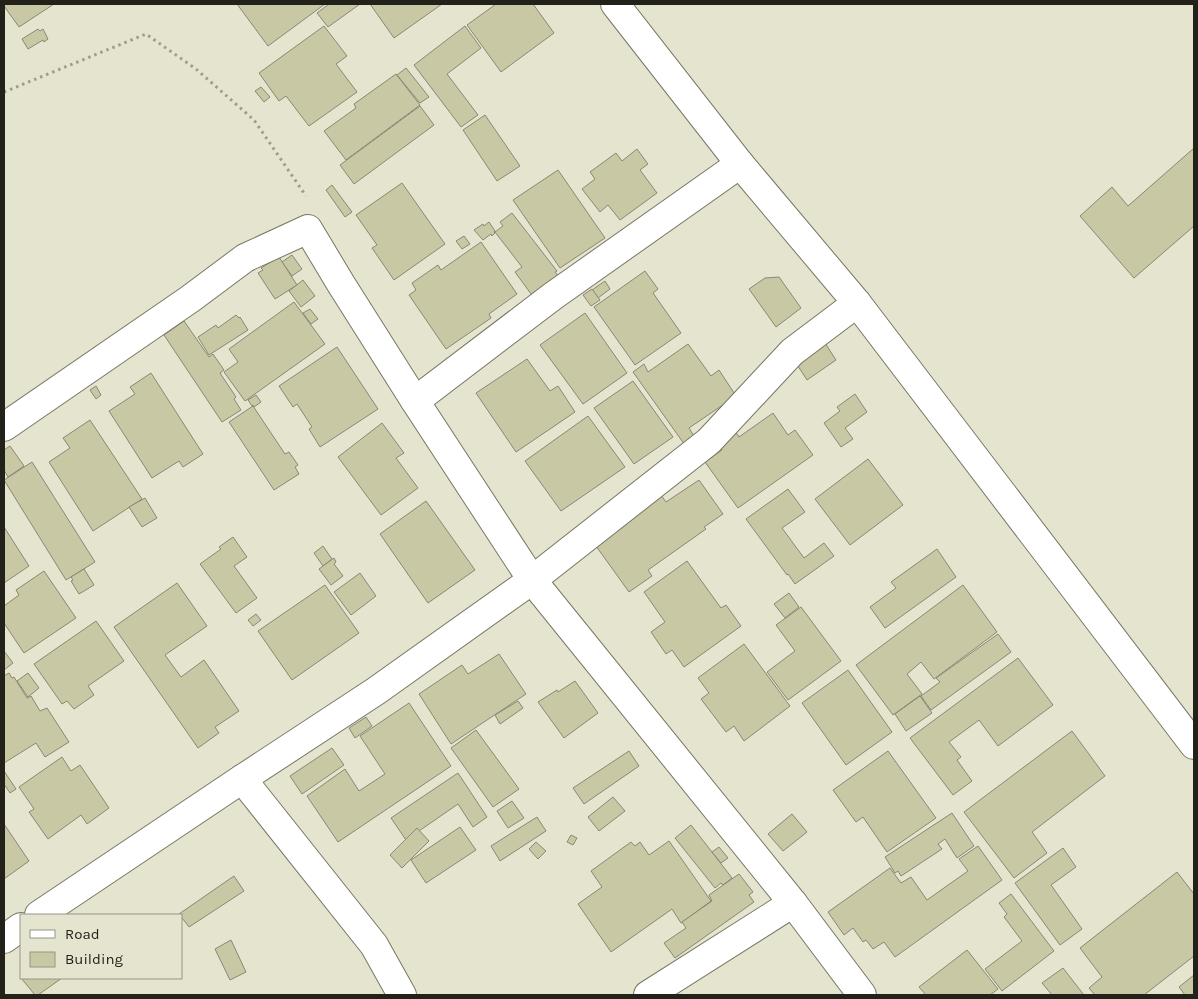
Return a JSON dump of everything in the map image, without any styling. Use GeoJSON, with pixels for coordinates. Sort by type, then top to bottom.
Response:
{"type":"FeatureCollection","features":[{"type":"Feature","properties":{"kind":"street"},"geometry":{"type":"LineString","coordinates":[[615,4],[740,164],[857,303],[1194,745]]}},
{"type":"Feature","properties":{"kind":"street"},"geometry":{"type":"LineString","coordinates":[[415,401],[553,296],[740,164]]}},
{"type":"Feature","properties":{"kind":"street"},"geometry":{"type":"LineString","coordinates":[[4,427],[190,299],[245,258],[308,230],[415,401],[532,580],[793,903],[862,995]]}},
{"type":"Feature","properties":{"kind":"street"},"geometry":{"type":"LineString","coordinates":[[40,914],[242,778],[376,691],[532,580],[709,441],[792,352],[857,303]]}},
{"type":"Feature","properties":{"kind":"street"},"geometry":{"type":"LineString","coordinates":[[242,778],[374,945],[402,995]]}},
{"type":"Feature","properties":{"kind":"street"},"geometry":{"type":"LineString","coordinates":[[648,995],[793,903]]}},
{"type":"Feature","properties":{"kind":"street"},"geometry":{"type":"LineString","coordinates":[[4,939],[20,928]]}},
{"type":"Feature","properties":{"kind":"path"},"geometry":{"type":"LineString","coordinates":[[4,92],[146,34],[196,69],[254,120],[308,199]]}},
{"type":"Feature","properties":{"kind":"building"},"geometry":{"type":"Polygon","coordinates":[[[4,4],[54,4],[19,27],[4,4]]]}},
{"type":"Feature","properties":{"kind":"building"},"geometry":{"type":"Polygon","coordinates":[[[237,4],[325,4],[268,46],[237,4]]]}},
{"type":"Feature","properties":{"kind":"building"},"geometry":{"type":"Polygon","coordinates":[[[329,4],[360,4],[328,27],[317,13],[329,4]]]}},
{"type":"Feature","properties":{"kind":"building"},"geometry":{"type":"Polygon","coordinates":[[[370,4],[442,4],[394,38],[370,4]]]}},
{"type":"Feature","properties":{"kind":"building"},"geometry":{"type":"Polygon","coordinates":[[[496,4],[533,4],[554,33],[501,72],[467,25],[496,4]]]}},
{"type":"Feature","properties":{"kind":"building"},"geometry":{"type":"Polygon","coordinates":[[[324,26],[347,56],[336,64],[357,92],[309,126],[286,96],[279,101],[259,73],[324,26]]]}},
{"type":"Feature","properties":{"kind":"building"},"geometry":{"type":"Polygon","coordinates":[[[465,26],[481,48],[447,74],[478,115],[461,127],[414,65],[465,26]]]}},
{"type":"Feature","properties":{"kind":"building"},"geometry":{"type":"Polygon","coordinates":[[[38,29],[40,31],[43,29],[48,39],[28,49],[22,39],[38,29]]]}},
{"type":"Feature","properties":{"kind":"building"},"geometry":{"type":"Polygon","coordinates":[[[406,68],[429,97],[420,103],[397,75],[406,68]]]}},
{"type":"Feature","properties":{"kind":"building"},"geometry":{"type":"Polygon","coordinates":[[[396,74],[420,105],[346,160],[324,131],[356,108],[354,104],[396,74]]]}},
{"type":"Feature","properties":{"kind":"building"},"geometry":{"type":"Polygon","coordinates":[[[261,87],[270,97],[264,102],[255,91],[261,87]]]}},
{"type":"Feature","properties":{"kind":"building"},"geometry":{"type":"Polygon","coordinates":[[[420,106],[434,125],[354,184],[340,165],[420,106]]]}},
{"type":"Feature","properties":{"kind":"building"},"geometry":{"type":"Polygon","coordinates":[[[485,115],[520,166],[497,181],[463,130],[485,115]]]}},
{"type":"Feature","properties":{"kind":"building"},"geometry":{"type":"Polygon","coordinates":[[[1194,148],[1194,226],[1134,278],[1080,216],[1112,187],[1128,206],[1194,148]]]}},
{"type":"Feature","properties":{"kind":"building"},"geometry":{"type":"Polygon","coordinates":[[[637,149],[648,164],[640,170],[657,193],[620,220],[608,205],[600,212],[582,189],[595,179],[590,172],[616,153],[622,161],[637,149]]]}},
{"type":"Feature","properties":{"kind":"building"},"geometry":{"type":"Polygon","coordinates":[[[558,170],[605,238],[560,268],[513,200],[558,170]]]}},
{"type":"Feature","properties":{"kind":"building"},"geometry":{"type":"Polygon","coordinates":[[[402,183],[445,244],[394,280],[372,248],[377,245],[356,215],[402,183]]]}},
{"type":"Feature","properties":{"kind":"building"},"geometry":{"type":"Polygon","coordinates":[[[332,185],[352,212],[345,217],[326,190],[332,185]]]}},
{"type":"Feature","properties":{"kind":"building"},"geometry":{"type":"Polygon","coordinates":[[[512,213],[557,271],[555,272],[560,278],[534,298],[515,272],[522,267],[495,232],[503,226],[500,222],[512,213]]]}},
{"type":"Feature","properties":{"kind":"building"},"geometry":{"type":"Polygon","coordinates":[[[489,222],[495,233],[483,240],[474,230],[489,222]]]}},
{"type":"Feature","properties":{"kind":"building"},"geometry":{"type":"Polygon","coordinates":[[[464,236],[470,244],[462,249],[456,241],[464,236]]]}},
{"type":"Feature","properties":{"kind":"building"},"geometry":{"type":"Polygon","coordinates":[[[481,242],[517,294],[489,314],[491,318],[446,349],[409,295],[416,290],[412,283],[438,265],[441,270],[481,242]]]}},
{"type":"Feature","properties":{"kind":"building"},"geometry":{"type":"Polygon","coordinates":[[[292,255],[302,269],[292,276],[282,262],[292,255]]]}},
{"type":"Feature","properties":{"kind":"building"},"geometry":{"type":"Polygon","coordinates":[[[279,257],[297,285],[275,299],[258,273],[263,270],[261,268],[279,257]]]}},
{"type":"Feature","properties":{"kind":"building"},"geometry":{"type":"Polygon","coordinates":[[[645,271],[658,289],[653,293],[681,333],[635,365],[594,307],[645,271]]]}},
{"type":"Feature","properties":{"kind":"building"},"geometry":{"type":"Polygon","coordinates":[[[779,277],[801,308],[776,327],[749,289],[765,278],[779,277]]]}},
{"type":"Feature","properties":{"kind":"building"},"geometry":{"type":"Polygon","coordinates":[[[303,280],[315,296],[301,307],[289,291],[303,280]]]}},
{"type":"Feature","properties":{"kind":"building"},"geometry":{"type":"Polygon","coordinates":[[[605,281],[610,289],[598,298],[592,290],[605,281]]]}},
{"type":"Feature","properties":{"kind":"building"},"geometry":{"type":"Polygon","coordinates":[[[592,289],[600,300],[591,306],[583,295],[592,289]]]}},
{"type":"Feature","properties":{"kind":"building"},"geometry":{"type":"Polygon","coordinates":[[[294,302],[325,344],[245,401],[224,372],[238,362],[229,349],[294,302]]]}},
{"type":"Feature","properties":{"kind":"building"},"geometry":{"type":"Polygon","coordinates":[[[310,309],[318,319],[311,324],[303,313],[310,309]]]}},
{"type":"Feature","properties":{"kind":"building"},"geometry":{"type":"Polygon","coordinates":[[[585,313],[627,373],[583,404],[540,345],[585,313]]]}},
{"type":"Feature","properties":{"kind":"building"},"geometry":{"type":"Polygon","coordinates":[[[236,315],[240,317],[248,330],[209,355],[198,337],[216,325],[218,328],[236,315]]]}},
{"type":"Feature","properties":{"kind":"building"},"geometry":{"type":"Polygon","coordinates":[[[184,321],[209,357],[213,354],[224,370],[220,373],[236,397],[234,399],[241,410],[222,422],[164,335],[184,321]]]}},
{"type":"Feature","properties":{"kind":"building"},"geometry":{"type":"Polygon","coordinates":[[[825,343],[836,360],[807,380],[796,363],[825,343]]]}},
{"type":"Feature","properties":{"kind":"building"},"geometry":{"type":"Polygon","coordinates":[[[688,344],[711,376],[719,370],[736,396],[689,428],[697,441],[687,448],[633,372],[644,364],[648,372],[688,344]]]}},
{"type":"Feature","properties":{"kind":"building"},"geometry":{"type":"Polygon","coordinates":[[[337,347],[378,409],[320,447],[309,429],[312,427],[297,404],[293,407],[279,386],[337,347]]]}},
{"type":"Feature","properties":{"kind":"building"},"geometry":{"type":"Polygon","coordinates":[[[527,359],[550,391],[558,386],[575,412],[516,452],[476,393],[527,359]]]}},
{"type":"Feature","properties":{"kind":"building"},"geometry":{"type":"Polygon","coordinates":[[[151,373],[203,454],[183,467],[179,461],[152,478],[109,411],[135,394],[130,387],[151,373]]]}},
{"type":"Feature","properties":{"kind":"building"},"geometry":{"type":"Polygon","coordinates":[[[633,381],[673,437],[634,464],[594,408],[633,381]]]}},
{"type":"Feature","properties":{"kind":"building"},"geometry":{"type":"Polygon","coordinates":[[[96,386],[101,395],[96,399],[90,390],[96,386]]]}},
{"type":"Feature","properties":{"kind":"building"},"geometry":{"type":"Polygon","coordinates":[[[855,394],[867,412],[845,428],[853,439],[841,447],[824,423],[840,411],[837,407],[855,394]]]}},
{"type":"Feature","properties":{"kind":"building"},"geometry":{"type":"Polygon","coordinates":[[[256,395],[261,402],[254,407],[248,400],[256,395]]]}},
{"type":"Feature","properties":{"kind":"building"},"geometry":{"type":"Polygon","coordinates":[[[253,406],[285,454],[289,452],[298,465],[295,467],[299,474],[274,490],[229,422],[253,406]]]}},
{"type":"Feature","properties":{"kind":"building"},"geometry":{"type":"Polygon","coordinates":[[[773,413],[788,435],[795,430],[813,455],[738,508],[705,462],[722,450],[718,443],[735,431],[739,437],[773,413]]]}},
{"type":"Feature","properties":{"kind":"building"},"geometry":{"type":"Polygon","coordinates":[[[588,416],[625,467],[561,511],[525,461],[588,416]]]}},
{"type":"Feature","properties":{"kind":"building"},"geometry":{"type":"Polygon","coordinates":[[[90,420],[142,499],[93,531],[49,462],[70,448],[63,438],[90,420]]]}},
{"type":"Feature","properties":{"kind":"building"},"geometry":{"type":"Polygon","coordinates":[[[382,423],[404,453],[396,458],[418,488],[381,515],[338,457],[382,423]]]}},
{"type":"Feature","properties":{"kind":"building"},"geometry":{"type":"Polygon","coordinates":[[[10,446],[24,466],[8,477],[4,470],[4,450],[10,446]]]}},
{"type":"Feature","properties":{"kind":"building"},"geometry":{"type":"Polygon","coordinates":[[[868,459],[903,505],[850,545],[815,499],[868,459]]]}},
{"type":"Feature","properties":{"kind":"building"},"geometry":{"type":"Polygon","coordinates":[[[32,462],[95,562],[66,580],[4,480],[32,462]]]}},
{"type":"Feature","properties":{"kind":"building"},"geometry":{"type":"Polygon","coordinates":[[[699,480],[723,514],[704,527],[706,529],[648,570],[652,576],[629,592],[591,539],[658,491],[666,502],[699,480]]]}},
{"type":"Feature","properties":{"kind":"building"},"geometry":{"type":"Polygon","coordinates":[[[788,489],[805,512],[782,528],[804,558],[824,543],[834,556],[795,584],[746,519],[788,489]]]}},
{"type":"Feature","properties":{"kind":"building"},"geometry":{"type":"Polygon","coordinates":[[[145,498],[157,518],[142,527],[129,507],[145,498]]]}},
{"type":"Feature","properties":{"kind":"building"},"geometry":{"type":"Polygon","coordinates":[[[426,501],[475,570],[428,603],[380,534],[426,501]]]}},
{"type":"Feature","properties":{"kind":"building"},"geometry":{"type":"Polygon","coordinates":[[[4,527],[29,566],[4,583],[4,527]]]}},
{"type":"Feature","properties":{"kind":"building"},"geometry":{"type":"Polygon","coordinates":[[[233,537],[247,557],[234,566],[257,598],[236,613],[200,564],[221,549],[219,547],[233,537]]]}},
{"type":"Feature","properties":{"kind":"building"},"geometry":{"type":"Polygon","coordinates":[[[323,546],[332,559],[323,566],[314,553],[323,546]]]}},
{"type":"Feature","properties":{"kind":"building"},"geometry":{"type":"Polygon","coordinates":[[[937,549],[956,577],[885,628],[870,607],[896,588],[891,582],[937,549]]]}},
{"type":"Feature","properties":{"kind":"building"},"geometry":{"type":"Polygon","coordinates":[[[334,558],[336,562],[334,564],[343,576],[331,585],[319,569],[334,558]]]}},
{"type":"Feature","properties":{"kind":"building"},"geometry":{"type":"Polygon","coordinates":[[[687,561],[721,608],[726,605],[741,626],[684,667],[672,650],[666,654],[651,632],[665,622],[644,592],[687,561]]]}},
{"type":"Feature","properties":{"kind":"building"},"geometry":{"type":"Polygon","coordinates":[[[84,569],[94,585],[79,594],[71,581],[73,580],[71,577],[84,569]]]}},
{"type":"Feature","properties":{"kind":"building"},"geometry":{"type":"Polygon","coordinates":[[[44,571],[76,618],[24,653],[4,623],[4,606],[19,595],[16,590],[44,571]]]}},
{"type":"Feature","properties":{"kind":"building"},"geometry":{"type":"Polygon","coordinates":[[[360,573],[376,596],[351,615],[334,592],[360,573]]]}},
{"type":"Feature","properties":{"kind":"building"},"geometry":{"type":"Polygon","coordinates":[[[177,583],[207,626],[165,655],[181,677],[204,660],[239,711],[215,727],[219,733],[198,748],[114,627],[177,583]]]}},
{"type":"Feature","properties":{"kind":"building"},"geometry":{"type":"Polygon","coordinates":[[[325,585],[359,633],[292,680],[258,631],[325,585]]]}},
{"type":"Feature","properties":{"kind":"building"},"geometry":{"type":"Polygon","coordinates":[[[963,585],[997,632],[934,679],[921,662],[907,674],[922,694],[893,715],[856,665],[963,585]]]}},
{"type":"Feature","properties":{"kind":"building"},"geometry":{"type":"Polygon","coordinates":[[[789,593],[799,607],[785,618],[774,604],[789,593]]]}},
{"type":"Feature","properties":{"kind":"building"},"geometry":{"type":"Polygon","coordinates":[[[801,607],[841,661],[788,700],[767,672],[795,651],[776,625],[801,607]]]}},
{"type":"Feature","properties":{"kind":"building"},"geometry":{"type":"Polygon","coordinates":[[[256,614],[261,620],[253,626],[248,620],[256,614]]]}},
{"type":"Feature","properties":{"kind":"building"},"geometry":{"type":"Polygon","coordinates":[[[96,621],[124,661],[88,686],[94,695],[74,709],[67,701],[62,704],[34,664],[96,621]]]}},
{"type":"Feature","properties":{"kind":"building"},"geometry":{"type":"Polygon","coordinates":[[[998,634],[1011,652],[931,710],[921,696],[940,682],[936,678],[998,634]]]}},
{"type":"Feature","properties":{"kind":"building"},"geometry":{"type":"Polygon","coordinates":[[[744,644],[790,706],[744,741],[734,726],[726,732],[701,699],[709,693],[698,678],[744,644]]]}},
{"type":"Feature","properties":{"kind":"building"},"geometry":{"type":"Polygon","coordinates":[[[4,651],[13,663],[4,670],[4,651]]]}},
{"type":"Feature","properties":{"kind":"building"},"geometry":{"type":"Polygon","coordinates":[[[499,654],[526,694],[451,744],[419,694],[462,665],[468,674],[499,654]]]}},
{"type":"Feature","properties":{"kind":"building"},"geometry":{"type":"Polygon","coordinates":[[[1018,658],[1053,705],[998,746],[979,720],[949,742],[961,757],[957,760],[972,781],[953,795],[910,738],[1018,658]]]}},
{"type":"Feature","properties":{"kind":"building"},"geometry":{"type":"Polygon","coordinates":[[[848,670],[892,732],[846,765],[802,703],[848,670]]]}},
{"type":"Feature","properties":{"kind":"building"},"geometry":{"type":"Polygon","coordinates":[[[9,673],[12,678],[14,677],[27,698],[31,696],[40,711],[47,708],[69,742],[45,757],[36,743],[4,763],[4,676],[9,673]]]}},
{"type":"Feature","properties":{"kind":"building"},"geometry":{"type":"Polygon","coordinates":[[[28,673],[39,688],[28,697],[17,681],[28,673]]]}},
{"type":"Feature","properties":{"kind":"building"},"geometry":{"type":"Polygon","coordinates":[[[575,681],[598,713],[564,738],[538,702],[575,681]]]}},
{"type":"Feature","properties":{"kind":"building"},"geometry":{"type":"Polygon","coordinates":[[[920,696],[932,713],[906,731],[895,714],[920,696]]]}},
{"type":"Feature","properties":{"kind":"building"},"geometry":{"type":"Polygon","coordinates":[[[518,701],[523,708],[500,724],[495,715],[518,701]]]}},
{"type":"Feature","properties":{"kind":"building"},"geometry":{"type":"Polygon","coordinates":[[[409,703],[451,766],[338,842],[307,796],[345,769],[359,791],[385,774],[360,736],[409,703]]]}},
{"type":"Feature","properties":{"kind":"building"},"geometry":{"type":"Polygon","coordinates":[[[366,717],[372,726],[355,738],[349,728],[366,717]]]}},
{"type":"Feature","properties":{"kind":"building"},"geometry":{"type":"Polygon","coordinates":[[[476,730],[519,789],[493,807],[451,748],[476,730]]]}},
{"type":"Feature","properties":{"kind":"building"},"geometry":{"type":"Polygon","coordinates":[[[1072,731],[1105,776],[1032,832],[1047,853],[1014,878],[964,812],[1072,731]]]}},
{"type":"Feature","properties":{"kind":"building"},"geometry":{"type":"Polygon","coordinates":[[[332,748],[344,765],[302,794],[290,776],[332,748]]]}},
{"type":"Feature","properties":{"kind":"building"},"geometry":{"type":"Polygon","coordinates":[[[629,751],[639,766],[584,804],[573,788],[629,751]]]}},
{"type":"Feature","properties":{"kind":"building"},"geometry":{"type":"Polygon","coordinates":[[[888,751],[936,818],[887,852],[863,817],[856,822],[833,790],[888,751]]]}},
{"type":"Feature","properties":{"kind":"building"},"geometry":{"type":"Polygon","coordinates":[[[62,757],[71,771],[80,765],[109,808],[87,824],[81,815],[48,839],[29,812],[34,809],[19,787],[62,757]]]}},
{"type":"Feature","properties":{"kind":"building"},"geometry":{"type":"Polygon","coordinates":[[[4,771],[16,789],[10,793],[4,784],[4,771]]]}},
{"type":"Feature","properties":{"kind":"building"},"geometry":{"type":"Polygon","coordinates":[[[458,773],[487,817],[473,827],[458,804],[406,840],[391,818],[458,773]]]}},
{"type":"Feature","properties":{"kind":"building"},"geometry":{"type":"Polygon","coordinates":[[[613,797],[625,811],[599,831],[588,817],[613,797]]]}},
{"type":"Feature","properties":{"kind":"building"},"geometry":{"type":"Polygon","coordinates":[[[512,801],[524,818],[508,828],[497,811],[512,801]]]}},
{"type":"Feature","properties":{"kind":"building"},"geometry":{"type":"Polygon","coordinates":[[[952,813],[974,846],[957,858],[945,839],[938,844],[942,849],[901,876],[898,871],[895,873],[885,857],[952,813]]]}},
{"type":"Feature","properties":{"kind":"building"},"geometry":{"type":"Polygon","coordinates":[[[792,814],[807,832],[783,851],[768,834],[792,814]]]}},
{"type":"Feature","properties":{"kind":"building"},"geometry":{"type":"Polygon","coordinates":[[[537,817],[546,831],[500,861],[491,846],[537,817]]]}},
{"type":"Feature","properties":{"kind":"building"},"geometry":{"type":"Polygon","coordinates":[[[4,824],[29,861],[4,879],[4,824]]]}},
{"type":"Feature","properties":{"kind":"building"},"geometry":{"type":"Polygon","coordinates":[[[691,825],[732,878],[723,885],[721,883],[715,888],[675,838],[691,825]]]}},
{"type":"Feature","properties":{"kind":"building"},"geometry":{"type":"Polygon","coordinates":[[[460,827],[476,850],[426,883],[411,860],[460,827]]]}},
{"type":"Feature","properties":{"kind":"building"},"geometry":{"type":"Polygon","coordinates":[[[417,828],[429,841],[402,868],[390,855],[417,828]]]}},
{"type":"Feature","properties":{"kind":"building"},"geometry":{"type":"Polygon","coordinates":[[[571,835],[577,838],[573,845],[567,842],[571,835]]]}},
{"type":"Feature","properties":{"kind":"building"},"geometry":{"type":"Polygon","coordinates":[[[669,841],[711,901],[681,923],[672,909],[611,952],[578,904],[602,887],[591,871],[631,842],[635,846],[640,842],[649,855],[669,841]]]}},
{"type":"Feature","properties":{"kind":"building"},"geometry":{"type":"Polygon","coordinates":[[[536,842],[546,851],[538,859],[529,849],[536,842]]]}},
{"type":"Feature","properties":{"kind":"building"},"geometry":{"type":"Polygon","coordinates":[[[978,846],[1002,880],[895,957],[884,942],[873,949],[866,940],[863,942],[853,928],[844,935],[828,912],[890,868],[901,883],[911,877],[927,900],[968,871],[959,859],[978,846]]]}},
{"type":"Feature","properties":{"kind":"building"},"geometry":{"type":"Polygon","coordinates":[[[719,847],[728,858],[721,863],[712,852],[719,847]]]}},
{"type":"Feature","properties":{"kind":"building"},"geometry":{"type":"Polygon","coordinates":[[[1063,848],[1076,867],[1051,885],[1082,929],[1060,945],[1015,883],[1063,848]]]}},
{"type":"Feature","properties":{"kind":"building"},"geometry":{"type":"Polygon","coordinates":[[[1177,872],[1194,894],[1194,956],[1144,995],[1095,995],[1089,988],[1102,977],[1080,948],[1177,872]]]}},
{"type":"Feature","properties":{"kind":"building"},"geometry":{"type":"Polygon","coordinates":[[[739,874],[753,892],[749,895],[754,902],[675,958],[664,943],[686,928],[682,922],[712,901],[709,895],[739,874]]]}},
{"type":"Feature","properties":{"kind":"building"},"geometry":{"type":"Polygon","coordinates":[[[234,876],[244,891],[189,927],[182,918],[182,914],[179,914],[234,876]]]}},
{"type":"Feature","properties":{"kind":"building"},"geometry":{"type":"Polygon","coordinates":[[[1011,894],[1054,951],[1002,991],[985,969],[1022,941],[1004,917],[1007,914],[999,903],[1011,894]]]}},
{"type":"Feature","properties":{"kind":"building"},"geometry":{"type":"Polygon","coordinates":[[[231,940],[246,972],[230,980],[215,949],[231,940]]]}},
{"type":"Feature","properties":{"kind":"building"},"geometry":{"type":"Polygon","coordinates":[[[967,950],[998,989],[990,995],[926,995],[919,987],[967,950]]]}},
{"type":"Feature","properties":{"kind":"building"},"geometry":{"type":"Polygon","coordinates":[[[1063,968],[1084,995],[1052,995],[1042,983],[1063,968]]]}},
{"type":"Feature","properties":{"kind":"building"},"geometry":{"type":"Polygon","coordinates":[[[1194,975],[1194,995],[1185,995],[1179,987],[1194,975]]]}},
{"type":"Feature","properties":{"kind":"building"},"geometry":{"type":"Polygon","coordinates":[[[22,979],[61,979],[38,995],[35,995],[22,979]]]}}]}
